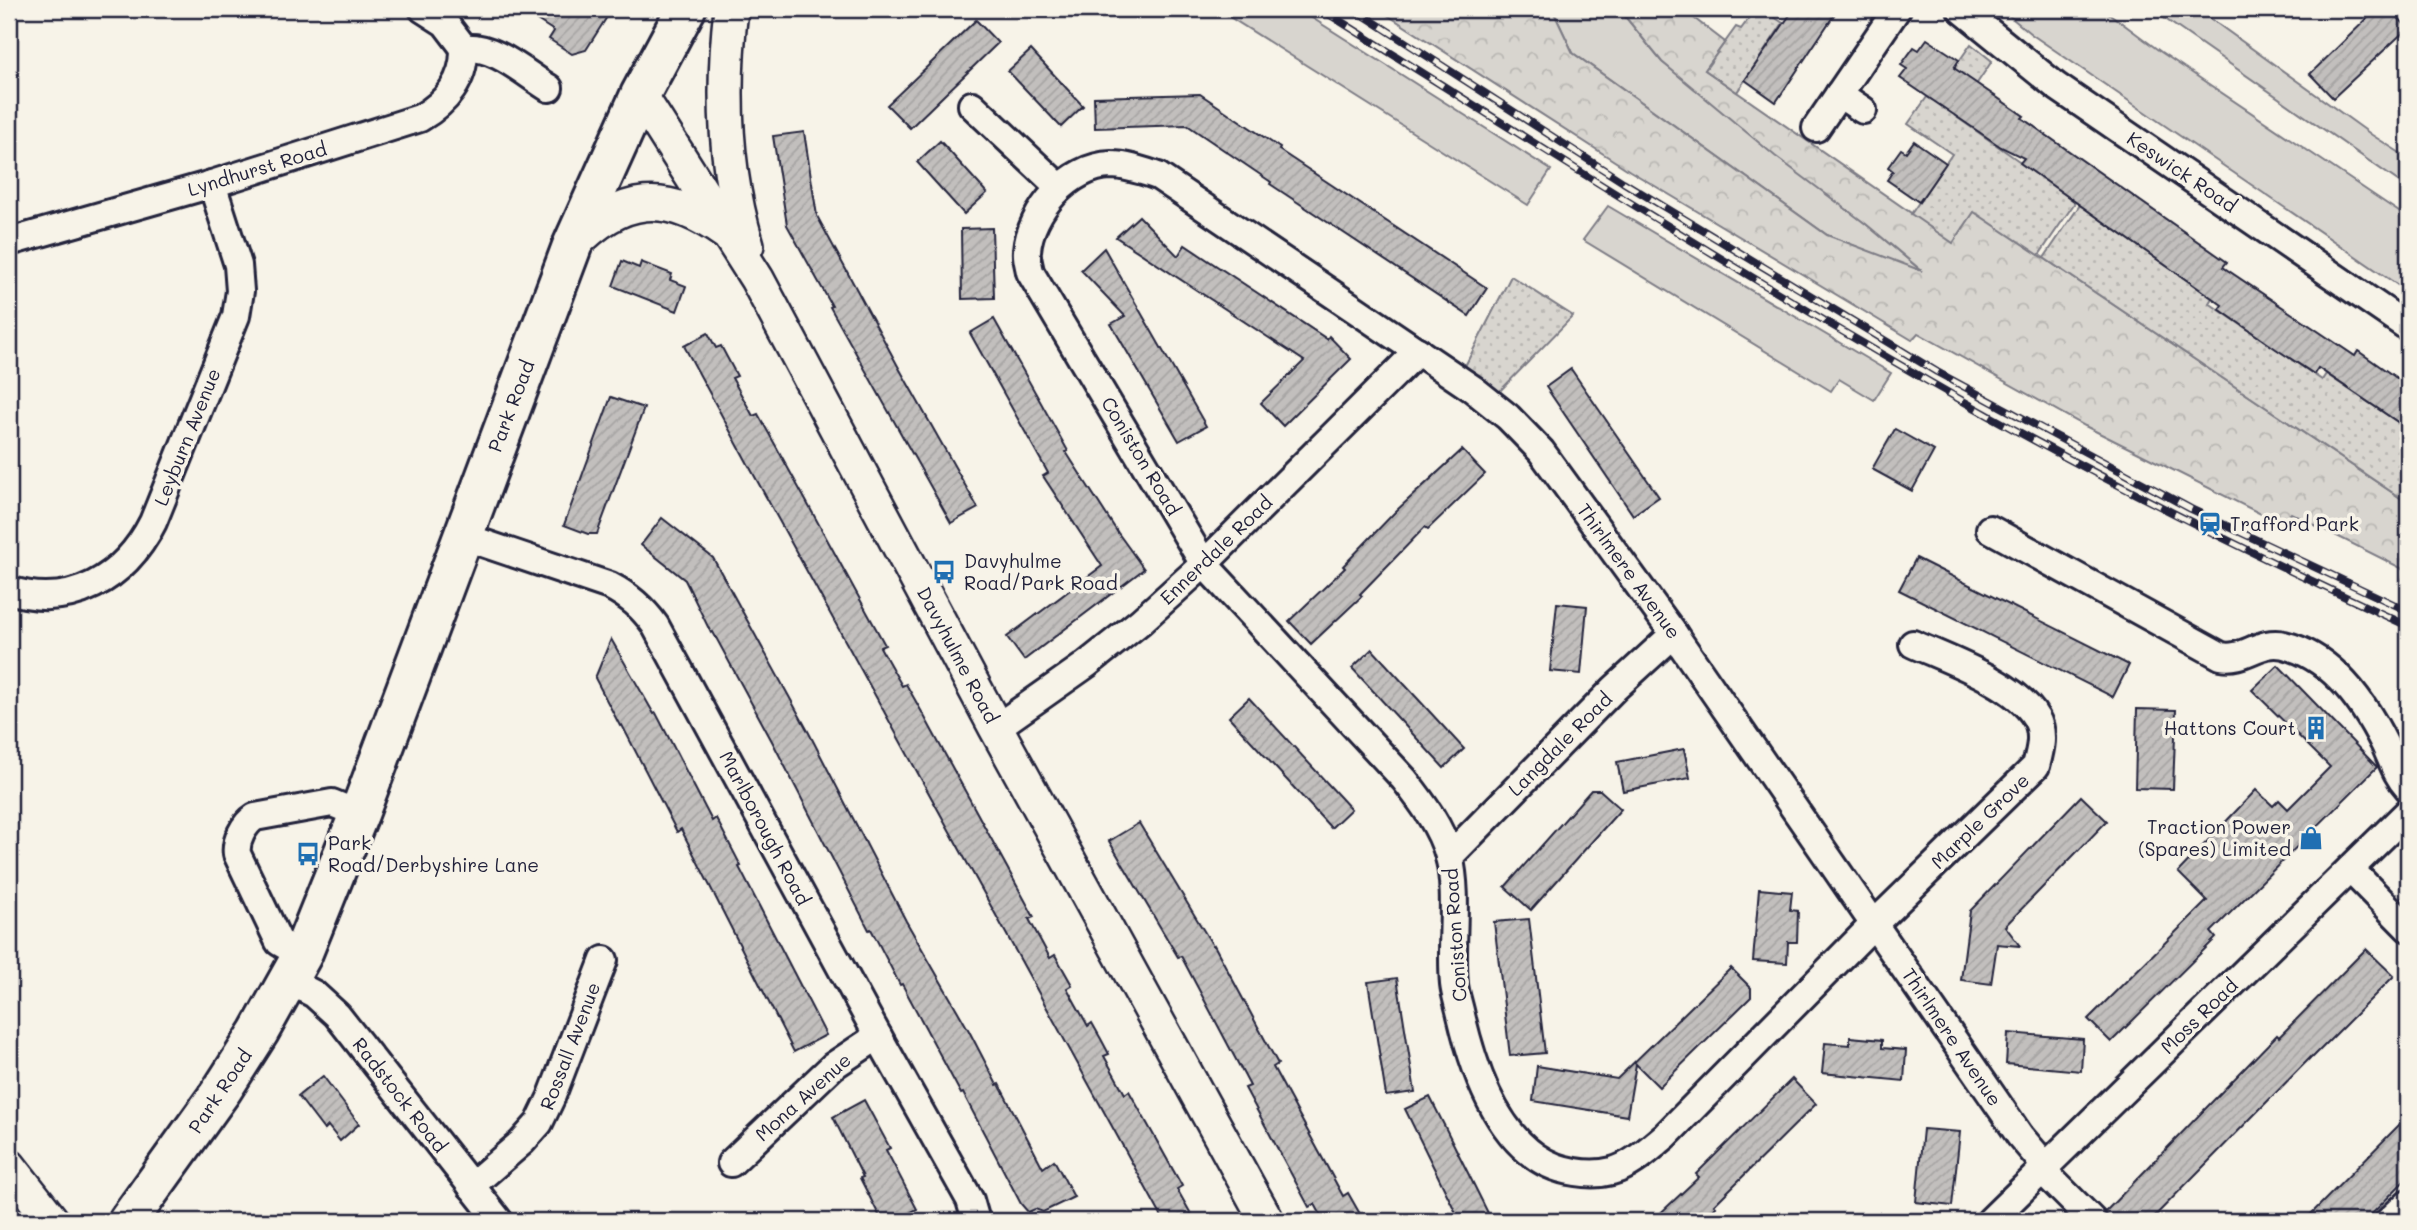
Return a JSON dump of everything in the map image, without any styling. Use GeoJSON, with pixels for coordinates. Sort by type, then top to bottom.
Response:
{"type":"FeatureCollection","features":[{"type":"Feature","properties":{"kind":"main road","name":"Park Road"},"geometry":{"type":"LineString","coordinates":[[128,1221],[222,1090],[296,968],[359,814],[572,246],[640,95],[686,9]]}},
{"type":"Feature","properties":{"kind":"street"},"geometry":{"type":"LineString","coordinates":[[423,9],[445,23],[456,34],[464,48],[478,47],[493,53],[550,88]]}},
{"type":"Feature","properties":{"kind":"street"},"geometry":{"type":"LineString","coordinates":[[731,9],[725,57],[728,151],[735,198],[757,279]]}},
{"type":"Feature","properties":{"kind":"street"},"geometry":{"type":"LineString","coordinates":[[1816,128],[1897,9]]}},
{"type":"Feature","properties":{"kind":"street","name":"Keswick Road"},"geometry":{"type":"LineString","coordinates":[[1961,9],[2056,86],[2408,327]]}},
{"type":"Feature","properties":{"kind":"street","name":"Lyndhurst Road"},"geometry":{"type":"LineString","coordinates":[[9,242],[212,184],[419,118],[450,94],[464,63],[464,48]]}},
{"type":"Feature","properties":{"kind":"street"},"geometry":{"type":"LineString","coordinates":[[1839,94],[1863,110]]}},
{"type":"Feature","properties":{"kind":"street","name":"Davyhulme Road"},"geometry":{"type":"LineString","coordinates":[[640,95],[757,279],[996,728],[1266,1221]]}},
{"type":"Feature","properties":{"kind":"street"},"geometry":{"type":"LineString","coordinates":[[972,105],[1059,187]]}},
{"type":"Feature","properties":{"kind":"street","name":"Thirlmere Avenue"},"geometry":{"type":"LineString","coordinates":[[1059,187],[1090,170],[1110,165],[1133,168],[1158,176],[1418,351],[1499,410],[1541,451],[1674,634],[2051,1179],[2093,1221]]}},
{"type":"Feature","properties":{"kind":"street","name":"Leyburn Avenue"},"geometry":{"type":"LineString","coordinates":[[9,590],[43,597],[73,592],[107,578],[124,565],[142,545],[236,316],[240,290],[238,265],[212,184]]}},
{"type":"Feature","properties":{"kind":"street","name":"Coniston Road"},"geometry":{"type":"LineString","coordinates":[[1059,187],[1037,219],[1026,251],[1030,272],[1204,564],[1404,779],[1429,811],[1449,857],[1452,879],[1454,985],[1468,1048],[1490,1101],[1511,1134],[1533,1156],[1558,1170],[1586,1174],[1613,1171],[1638,1158],[1665,1136],[1874,924]]}},
{"type":"Feature","properties":{"kind":"street"},"geometry":{"type":"LineString","coordinates":[[572,246],[592,226],[614,212],[639,204],[669,205],[692,212],[730,236]]}},
{"type":"Feature","properties":{"kind":"street","name":"Ennerdale Road"},"geometry":{"type":"LineString","coordinates":[[996,728],[1087,664],[1141,621],[1204,564],[1418,351]]}},
{"type":"Feature","properties":{"kind":"street"},"geometry":{"type":"LineString","coordinates":[[1990,529],[2065,556],[2221,656],[2231,658],[2263,645],[2279,643],[2313,657],[2331,669],[2360,702],[2393,766],[2408,788]]}},
{"type":"Feature","properties":{"kind":"street","name":"Marlborough Road"},"geometry":{"type":"LineString","coordinates":[[462,536],[610,586],[642,608],[655,625],[878,1036],[971,1200],[976,1221]]}},
{"type":"Feature","properties":{"kind":"street","name":"Langdale Road"},"geometry":{"type":"LineString","coordinates":[[1449,857],[1614,689],[1674,634]]}},
{"type":"Feature","properties":{"kind":"street","name":"Marple Grove"},"geometry":{"type":"LineString","coordinates":[[1874,924],[2036,766],[2041,747],[2037,719],[2019,697],[2001,685],[1913,644]]}},
{"type":"Feature","properties":{"kind":"street"},"geometry":{"type":"LineString","coordinates":[[296,968],[279,942],[235,845],[248,821],[255,817],[331,803],[359,814]]}},
{"type":"Feature","properties":{"kind":"street","name":"Moss Road"},"geometry":{"type":"LineString","coordinates":[[1990,1221],[2408,812]]}},
{"type":"Feature","properties":{"kind":"street"},"geometry":{"type":"LineString","coordinates":[[2350,869],[2408,928]]}},
{"type":"Feature","properties":{"kind":"street","name":"Rossall Avenue"},"geometry":{"type":"LineString","coordinates":[[471,1186],[531,1134],[543,1117],[604,960]]}},
{"type":"Feature","properties":{"kind":"street","name":"Radstock Road"},"geometry":{"type":"LineString","coordinates":[[296,968],[314,994],[337,1015],[499,1221]]}},
{"type":"Feature","properties":{"kind":"street","name":"Mona Avenue"},"geometry":{"type":"LineString","coordinates":[[732,1163],[833,1066],[878,1036]]}},
{"type":"Feature","properties":{"kind":"street"},"geometry":{"type":"LineString","coordinates":[[9,1166],[52,1221]]}},
{"type":"Feature","properties":{"kind":"street"},"geometry":{"type":"LineString","coordinates":[[2389,1221],[2408,1202]]}},
{"type":"Feature","properties":{"kind":"green space"},"geometry":{"type":"Polygon","coordinates":[[[1217,9],[1298,9],[1551,170],[1528,205],[1217,9]]]}},
{"type":"Feature","properties":{"kind":"green space"},"geometry":{"type":"Polygon","coordinates":[[[1378,9],[1554,9],[1573,53],[1827,235],[1922,271],[1866,224],[1775,156],[1662,62],[1619,9],[1682,9],[1725,42],[1705,70],[1953,242],[1974,211],[2408,503],[2408,583],[2402,580],[2405,570],[2291,513],[2283,525],[2085,426],[1918,333],[1912,340],[1630,171],[1378,9]]]}},
{"type":"Feature","properties":{"kind":"green space"},"geometry":{"type":"Polygon","coordinates":[[[1554,9],[1619,9],[1662,62],[1924,273],[1827,235],[1573,53],[1554,9]]]}},
{"type":"Feature","properties":{"kind":"green space"},"geometry":{"type":"Polygon","coordinates":[[[1756,9],[1762,9],[1783,23],[1737,92],[1705,70],[1736,27],[1741,29],[1756,9]]]}},
{"type":"Feature","properties":{"kind":"green space"},"geometry":{"type":"Polygon","coordinates":[[[2001,9],[2103,9],[2161,52],[2408,218],[2408,292],[2031,34],[2001,9]]]}},
{"type":"Feature","properties":{"kind":"green space"},"geometry":{"type":"Polygon","coordinates":[[[2151,9],[2197,9],[2408,158],[2408,188],[2151,9]]]}},
{"type":"Feature","properties":{"kind":"green space"},"geometry":{"type":"Polygon","coordinates":[[[1971,44],[1992,61],[1955,116],[2076,201],[2039,255],[1974,212],[1953,243],[1911,214],[1952,154],[1908,124],[1927,97],[1932,100],[1971,44]]]}},
{"type":"Feature","properties":{"kind":"green space"},"geometry":{"type":"Polygon","coordinates":[[[2080,205],[2212,298],[2209,303],[2322,380],[2326,374],[2408,429],[2408,503],[2044,258],[2080,205]]]}},
{"type":"Feature","properties":{"kind":"green space"},"geometry":{"type":"Polygon","coordinates":[[[1608,206],[1891,373],[1874,400],[1839,379],[1831,391],[1583,240],[1608,206]]]}},
{"type":"Feature","properties":{"kind":"green space"},"geometry":{"type":"Polygon","coordinates":[[[1511,276],[1573,316],[1496,395],[1463,370],[1511,276]]]}},
{"type":"Feature","properties":{"kind":"building"},"geometry":{"type":"Polygon","coordinates":[[[520,9],[612,9],[586,50],[572,54],[549,39],[554,31],[520,9]]]}},
{"type":"Feature","properties":{"kind":"building"},"geometry":{"type":"Polygon","coordinates":[[[1794,9],[1838,9],[1776,102],[1745,80],[1794,9]]]}},
{"type":"Feature","properties":{"kind":"building"},"geometry":{"type":"Polygon","coordinates":[[[2377,9],[2390,9],[2408,28],[2333,98],[2310,74],[2377,9]]]}},
{"type":"Feature","properties":{"kind":"building"},"geometry":{"type":"Polygon","coordinates":[[[976,20],[998,43],[910,128],[887,105],[976,20]]]}},
{"type":"Feature","properties":{"kind":"building"},"geometry":{"type":"Polygon","coordinates":[[[1927,39],[1959,60],[1954,68],[2227,262],[2223,267],[2355,356],[2358,351],[2408,386],[2408,429],[2318,368],[2314,374],[2276,349],[2219,309],[2222,305],[2020,163],[2024,158],[2001,147],[1900,78],[1907,69],[1901,65],[1914,47],[1919,50],[1927,39]]]}},
{"type":"Feature","properties":{"kind":"building"},"geometry":{"type":"Polygon","coordinates":[[[1031,50],[1083,106],[1061,127],[1008,71],[1031,50]]]}},
{"type":"Feature","properties":{"kind":"building"},"geometry":{"type":"Polygon","coordinates":[[[1200,94],[1280,148],[1279,150],[1487,288],[1469,316],[1270,184],[1271,182],[1187,125],[1095,128],[1094,97],[1200,94]]]}},
{"type":"Feature","properties":{"kind":"building"},"geometry":{"type":"Polygon","coordinates":[[[804,132],[817,216],[978,508],[951,523],[787,225],[773,136],[804,132]]]}},
{"type":"Feature","properties":{"kind":"building"},"geometry":{"type":"Polygon","coordinates":[[[940,141],[987,193],[964,214],[917,162],[940,141]]]}},
{"type":"Feature","properties":{"kind":"building"},"geometry":{"type":"Polygon","coordinates":[[[1914,141],[1946,163],[1919,202],[1887,180],[1893,171],[1888,167],[1901,149],[1906,152],[1914,141]]]}},
{"type":"Feature","properties":{"kind":"building"},"geometry":{"type":"Polygon","coordinates":[[[1139,216],[1178,256],[1185,245],[1327,339],[1329,336],[1351,359],[1283,426],[1261,403],[1304,361],[1116,237],[1139,216]]]}},
{"type":"Feature","properties":{"kind":"building"},"geometry":{"type":"Polygon","coordinates":[[[992,228],[994,298],[962,299],[961,229],[992,228]]]}},
{"type":"Feature","properties":{"kind":"building"},"geometry":{"type":"Polygon","coordinates":[[[1104,248],[1206,426],[1179,441],[1111,324],[1125,316],[1081,270],[1104,248]]]}},
{"type":"Feature","properties":{"kind":"building"},"geometry":{"type":"Polygon","coordinates":[[[622,261],[639,268],[641,262],[672,274],[670,280],[686,286],[677,311],[613,286],[622,261]]]}},
{"type":"Feature","properties":{"kind":"building"},"geometry":{"type":"Polygon","coordinates":[[[994,319],[1068,451],[1066,452],[1144,569],[1024,660],[1007,637],[1102,566],[1043,476],[1048,473],[970,333],[994,319]]]}},
{"type":"Feature","properties":{"kind":"building"},"geometry":{"type":"Polygon","coordinates":[[[708,333],[716,348],[721,346],[737,376],[732,378],[753,416],[758,414],[885,645],[880,647],[902,686],[906,684],[923,714],[1034,917],[1029,919],[1050,958],[1055,955],[1072,985],[1067,988],[1088,1026],[1092,1023],[1109,1054],[1104,1056],[1125,1094],[1129,1091],[1182,1186],[1177,1189],[1195,1221],[1164,1221],[754,475],[684,346],[708,333]]]}},
{"type":"Feature","properties":{"kind":"building"},"geometry":{"type":"Polygon","coordinates":[[[1571,369],[1659,497],[1633,515],[1546,387],[1571,369]]]}},
{"type":"Feature","properties":{"kind":"building"},"geometry":{"type":"Polygon","coordinates":[[[611,397],[644,408],[597,534],[588,534],[564,525],[611,397]]]}},
{"type":"Feature","properties":{"kind":"building"},"geometry":{"type":"Polygon","coordinates":[[[1895,429],[1934,451],[1912,491],[1872,469],[1895,429]]]}},
{"type":"Feature","properties":{"kind":"building"},"geometry":{"type":"Polygon","coordinates":[[[1462,450],[1485,474],[1428,529],[1425,527],[1360,594],[1362,596],[1311,644],[1289,621],[1345,568],[1343,566],[1396,511],[1462,450]]]}},
{"type":"Feature","properties":{"kind":"building"},"geometry":{"type":"Polygon","coordinates":[[[662,518],[713,558],[809,733],[906,921],[997,1085],[999,1084],[1043,1168],[1054,1160],[1074,1197],[1043,1212],[1035,1209],[1028,1212],[1021,1204],[963,1093],[961,1094],[871,929],[869,930],[685,580],[641,545],[662,518]]]}},
{"type":"Feature","properties":{"kind":"building"},"geometry":{"type":"Polygon","coordinates":[[[1916,558],[2129,665],[2113,697],[1899,590],[1916,558]]]}},
{"type":"Feature","properties":{"kind":"building"},"geometry":{"type":"Polygon","coordinates":[[[1557,603],[1587,606],[1581,674],[1550,671],[1557,603]]]}},
{"type":"Feature","properties":{"kind":"building"},"geometry":{"type":"Polygon","coordinates":[[[611,639],[654,714],[656,713],[712,821],[716,818],[826,1035],[794,1052],[681,829],[677,832],[595,678],[611,639]]]}},
{"type":"Feature","properties":{"kind":"building"},"geometry":{"type":"Polygon","coordinates":[[[1372,649],[1464,749],[1444,768],[1352,668],[1372,649]]]}},
{"type":"Feature","properties":{"kind":"building"},"geometry":{"type":"Polygon","coordinates":[[[2278,665],[2377,767],[2211,932],[2216,938],[2111,1042],[2088,1019],[2207,901],[2178,872],[2256,790],[2273,806],[2279,800],[2288,809],[2330,767],[2252,690],[2278,665]]]}},
{"type":"Feature","properties":{"kind":"building"},"geometry":{"type":"Polygon","coordinates":[[[1249,698],[1351,809],[1331,828],[1229,717],[1249,698]]]}},
{"type":"Feature","properties":{"kind":"building"},"geometry":{"type":"Polygon","coordinates":[[[2137,709],[2176,710],[2173,789],[2135,788],[2137,709]]]}},
{"type":"Feature","properties":{"kind":"building"},"geometry":{"type":"Polygon","coordinates":[[[1684,749],[1690,778],[1623,791],[1617,762],[1684,749]]]}},
{"type":"Feature","properties":{"kind":"building"},"geometry":{"type":"Polygon","coordinates":[[[1591,790],[1600,790],[1621,809],[1531,910],[1505,887],[1591,790]]]}},
{"type":"Feature","properties":{"kind":"building"},"geometry":{"type":"Polygon","coordinates":[[[2081,796],[2107,821],[2005,926],[2020,946],[1997,944],[1991,984],[1961,980],[1970,911],[2081,796]]]}},
{"type":"Feature","properties":{"kind":"building"},"geometry":{"type":"Polygon","coordinates":[[[1139,823],[1214,945],[1278,1064],[1273,1067],[1343,1196],[1348,1193],[1364,1221],[1324,1221],[1315,1204],[1309,1207],[1245,1088],[1250,1086],[1181,956],[1178,957],[1109,841],[1139,823]]]}},
{"type":"Feature","properties":{"kind":"building"},"geometry":{"type":"Polygon","coordinates":[[[1759,889],[1792,892],[1790,910],[1798,911],[1797,942],[1788,942],[1787,963],[1753,961],[1759,889]]]}},
{"type":"Feature","properties":{"kind":"building"},"geometry":{"type":"Polygon","coordinates":[[[1529,919],[1545,1053],[1510,1056],[1494,922],[1529,919]]]}},
{"type":"Feature","properties":{"kind":"building"},"geometry":{"type":"Polygon","coordinates":[[[2366,949],[2394,976],[2150,1221],[2108,1221],[2105,1212],[2277,1035],[2279,1037],[2366,949]]]}},
{"type":"Feature","properties":{"kind":"building"},"geometry":{"type":"Polygon","coordinates":[[[1731,968],[1751,988],[1751,997],[1659,1087],[1636,1064],[1627,1116],[1533,1101],[1537,1066],[1617,1079],[1731,968]]]}},
{"type":"Feature","properties":{"kind":"building"},"geometry":{"type":"Polygon","coordinates":[[[1397,978],[1415,1092],[1386,1096],[1368,982],[1397,978]]]}},
{"type":"Feature","properties":{"kind":"building"},"geometry":{"type":"Polygon","coordinates":[[[2008,1033],[2083,1039],[2081,1071],[2006,1064],[2008,1033]]]}},
{"type":"Feature","properties":{"kind":"building"},"geometry":{"type":"Polygon","coordinates":[[[1850,1037],[1882,1040],[1882,1048],[1906,1050],[1904,1081],[1822,1073],[1825,1043],[1850,1045],[1850,1037]]]}},
{"type":"Feature","properties":{"kind":"building"},"geometry":{"type":"Polygon","coordinates":[[[323,1076],[359,1124],[340,1141],[328,1126],[324,1130],[298,1096],[323,1076]]]}},
{"type":"Feature","properties":{"kind":"building"},"geometry":{"type":"Polygon","coordinates":[[[1792,1079],[1816,1104],[1714,1205],[1716,1207],[1701,1221],[1652,1221],[1699,1177],[1696,1174],[1792,1079]]]}},
{"type":"Feature","properties":{"kind":"building"},"geometry":{"type":"Polygon","coordinates":[[[1430,1097],[1492,1221],[1460,1221],[1405,1109],[1430,1097]]]}},
{"type":"Feature","properties":{"kind":"building"},"geometry":{"type":"Polygon","coordinates":[[[864,1100],[890,1148],[886,1150],[917,1209],[895,1221],[882,1221],[833,1117],[864,1100]]]}},
{"type":"Feature","properties":{"kind":"building"},"geometry":{"type":"Polygon","coordinates":[[[2408,1116],[2408,1177],[2365,1221],[2304,1221],[2408,1116]]]}},
{"type":"Feature","properties":{"kind":"building"},"geometry":{"type":"Polygon","coordinates":[[[1923,1129],[1960,1132],[1952,1206],[1916,1202],[1923,1129]]]}},
{"type":"Feature","properties":{"kind":"railway"},"geometry":{"type":"LineString","coordinates":[[1321,9],[1697,244],[1926,380],[2164,509],[2408,626]]}},
{"type":"Feature","properties":{"kind":"railway"},"geometry":{"type":"LineString","coordinates":[[1354,9],[1623,182],[1937,372],[2191,509],[2408,611]]}},
{"type":"Feature","properties":{"kind":"place","name":"Trafford Park"},"geometry":{"type":"Point","coordinates":[2210,524]}},
{"type":"Feature","properties":{"kind":"place","name":"Davyhulme Road/Park Road"},"geometry":{"type":"Point","coordinates":[944,572]}},
{"type":"Feature","properties":{"kind":"place","name":"Hattons Court"},"geometry":{"type":"Point","coordinates":[2316,728]}},
{"type":"Feature","properties":{"kind":"place","name":"Traction Power (Spares) Limited"},"geometry":{"type":"Point","coordinates":[2311,838]}},
{"type":"Feature","properties":{"kind":"place","name":"Park Road/Derbyshire Lane"},"geometry":{"type":"Point","coordinates":[308,854]}}]}
